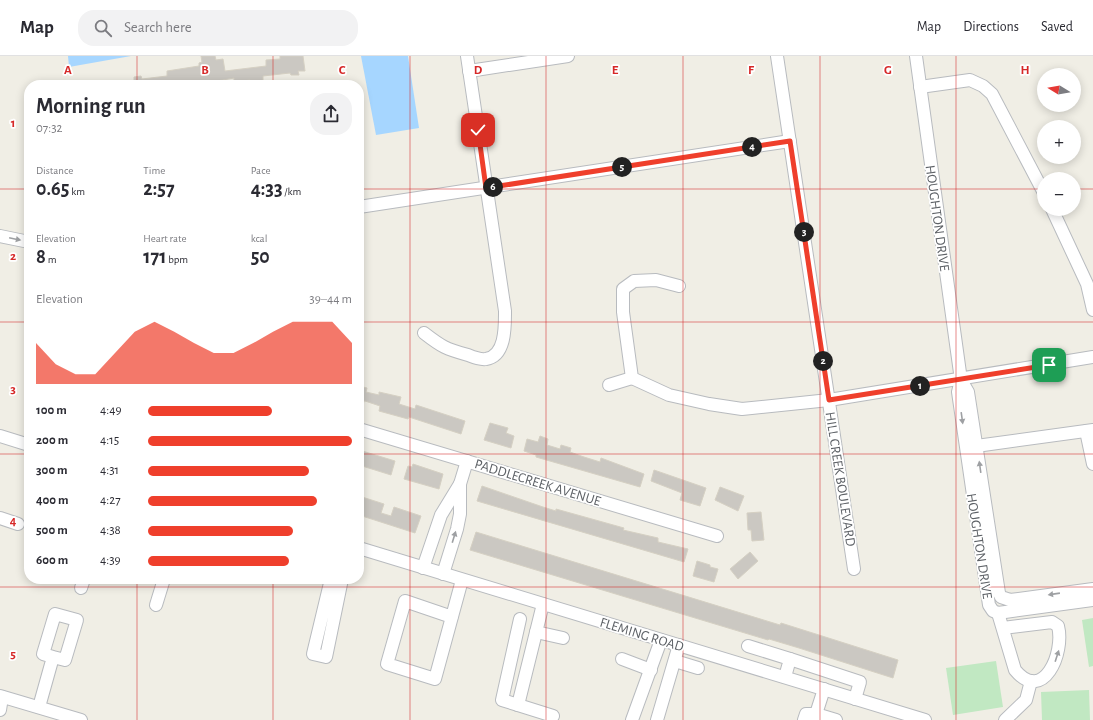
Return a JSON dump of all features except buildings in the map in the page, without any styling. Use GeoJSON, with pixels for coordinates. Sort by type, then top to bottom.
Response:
{"type":"FeatureCollection","features":[{"type":"Feature","properties":{"kind":"street"},"geometry":{"type":"LineString","coordinates":[[424,333],[446,349],[485,360],[493,357],[499,349],[504,336],[505,311],[467,56]]}},
{"type":"Feature","properties":{"kind":"street"},"geometry":{"type":"LineString","coordinates":[[469,71],[568,56]]}},
{"type":"Feature","properties":{"kind":"street","name":"HILL CREEK BOULEVARD"},"geometry":{"type":"LineString","coordinates":[[777,56],[854,569]]}},
{"type":"Feature","properties":{"kind":"street","name":"HOUGHTON DRIVE"},"geometry":{"type":"LineString","coordinates":[[916,56],[961,380],[958,392],[971,447],[982,520],[988,600],[995,612],[1076,597],[1093,589]]}},
{"type":"Feature","properties":{"kind":"street"},"geometry":{"type":"LineString","coordinates":[[920,87],[970,80],[983,86],[992,94],[1037,180]]}},
{"type":"Feature","properties":{"kind":"street"},"geometry":{"type":"LineString","coordinates":[[364,206],[790,141]]}},
{"type":"Feature","properties":{"kind":"street"},"geometry":{"type":"LineString","coordinates":[[1055,216],[1087,284],[1093,310]]}},
{"type":"Feature","properties":{"kind":"street"},"geometry":{"type":"LineString","coordinates":[[0,236],[24,241]]}},
{"type":"Feature","properties":{"kind":"street"},"geometry":{"type":"LineString","coordinates":[[632,378],[623,312],[623,290],[634,281],[656,280],[679,286]]}},
{"type":"Feature","properties":{"kind":"street"},"geometry":{"type":"LineString","coordinates":[[609,385],[632,378],[669,395],[709,404],[742,409],[829,400],[961,380],[1093,357]]}},
{"type":"Feature","properties":{"kind":"street","name":"PADDLECREEK AVENUE"},"geometry":{"type":"LineString","coordinates":[[364,430],[467,460],[716,536]]}},
{"type":"Feature","properties":{"kind":"street"},"geometry":{"type":"LineString","coordinates":[[971,447],[1090,431],[1093,464]]}},
{"type":"Feature","properties":{"kind":"street"},"geometry":{"type":"LineString","coordinates":[[0,436],[24,443]]}},
{"type":"Feature","properties":{"kind":"street"},"geometry":{"type":"LineString","coordinates":[[423,568],[441,515],[460,484],[467,460]]}},
{"type":"Feature","properties":{"kind":"street"},"geometry":{"type":"LineString","coordinates":[[443,574],[460,514],[460,484]]}},
{"type":"Feature","properties":{"kind":"street"},"geometry":{"type":"LineString","coordinates":[[0,518],[18,524]]}},
{"type":"Feature","properties":{"kind":"street","name":"HOUGHTON DRIVE"},"geometry":{"type":"LineString","coordinates":[[982,520],[999,593],[1004,598],[1010,600],[1076,597],[1093,600]]}},
{"type":"Feature","properties":{"kind":"street","name":"FLEMING ROAD"},"geometry":{"type":"LineString","coordinates":[[364,550],[824,689],[855,699],[888,714],[925,720]]}},
{"type":"Feature","properties":{"kind":"street"},"geometry":{"type":"LineString","coordinates":[[452,617],[405,601],[387,664],[435,679],[452,617],[462,580]]}},
{"type":"Feature","properties":{"kind":"street"},"geometry":{"type":"LineString","coordinates":[[156,605],[162,584]]}},
{"type":"Feature","properties":{"kind":"street"},"geometry":{"type":"LineString","coordinates":[[330,584],[313,654],[326,657],[341,584]]}},
{"type":"Feature","properties":{"kind":"street"},"geometry":{"type":"LineString","coordinates":[[1003,628],[1052,622],[1058,626],[1060,636],[1059,652],[1053,668],[1043,678],[1031,681],[1021,677],[1015,670],[1003,628],[995,612],[1004,598]]}},
{"type":"Feature","properties":{"kind":"street"},"geometry":{"type":"LineString","coordinates":[[518,705],[543,604]]}},
{"type":"Feature","properties":{"kind":"street"},"geometry":{"type":"LineString","coordinates":[[520,619],[502,700],[553,716]]}},
{"type":"Feature","properties":{"kind":"street"},"geometry":{"type":"LineString","coordinates":[[536,632],[563,638]]}},
{"type":"Feature","properties":{"kind":"street"},"geometry":{"type":"LineString","coordinates":[[632,720],[661,640]]}},
{"type":"Feature","properties":{"kind":"street"},"geometry":{"type":"LineString","coordinates":[[657,720],[680,646]]}},
{"type":"Feature","properties":{"kind":"street"},"geometry":{"type":"LineString","coordinates":[[748,646],[860,682],[855,699]]}},
{"type":"Feature","properties":{"kind":"street"},"geometry":{"type":"LineString","coordinates":[[39,707],[53,657]]}},
{"type":"Feature","properties":{"kind":"street"},"geometry":{"type":"LineString","coordinates":[[622,659],[651,670]]}},
{"type":"Feature","properties":{"kind":"street"},"geometry":{"type":"LineString","coordinates":[[784,677],[790,659]]}},
{"type":"Feature","properties":{"kind":"street"},"geometry":{"type":"LineString","coordinates":[[675,661],[698,668]]}},
{"type":"Feature","properties":{"kind":"street"},"geometry":{"type":"LineString","coordinates":[[1005,720],[1026,700],[1031,681]]}},
{"type":"Feature","properties":{"kind":"street"},"geometry":{"type":"LineString","coordinates":[[816,714],[824,689]]}},
{"type":"Feature","properties":{"kind":"street"},"geometry":{"type":"LineString","coordinates":[[0,710],[1,696],[81,720]]}},
{"type":"Feature","properties":{"kind":"street"},"geometry":{"type":"LineString","coordinates":[[804,720],[806,714],[816,714],[836,720]]}},
{"type":"Feature","properties":{"kind":"green space"},"geometry":{"type":"Polygon","coordinates":[[[1093,618],[1093,666],[1089,667],[1082,620],[1093,618]]]}},
{"type":"Feature","properties":{"kind":"green space"},"geometry":{"type":"Polygon","coordinates":[[[996,661],[1003,707],[953,715],[946,668],[996,661]]]}},
{"type":"Feature","properties":{"kind":"green space"},"geometry":{"type":"Polygon","coordinates":[[[1089,690],[1090,720],[1042,720],[1041,692],[1089,690]]]}},
{"type":"Feature","properties":{"kind":"water"},"geometry":{"type":"Polygon","coordinates":[[[68,56],[131,56],[69,67],[68,56]]]}},
{"type":"Feature","properties":{"kind":"water"},"geometry":{"type":"Polygon","coordinates":[[[361,56],[408,56],[419,128],[376,135],[361,56]]]}},
{"type":"Feature","properties":{"kind":"route"},"geometry":{"type":"LineString","coordinates":[[478,130],[486,188],[790,141],[829,400],[1049,365]]}}]}
